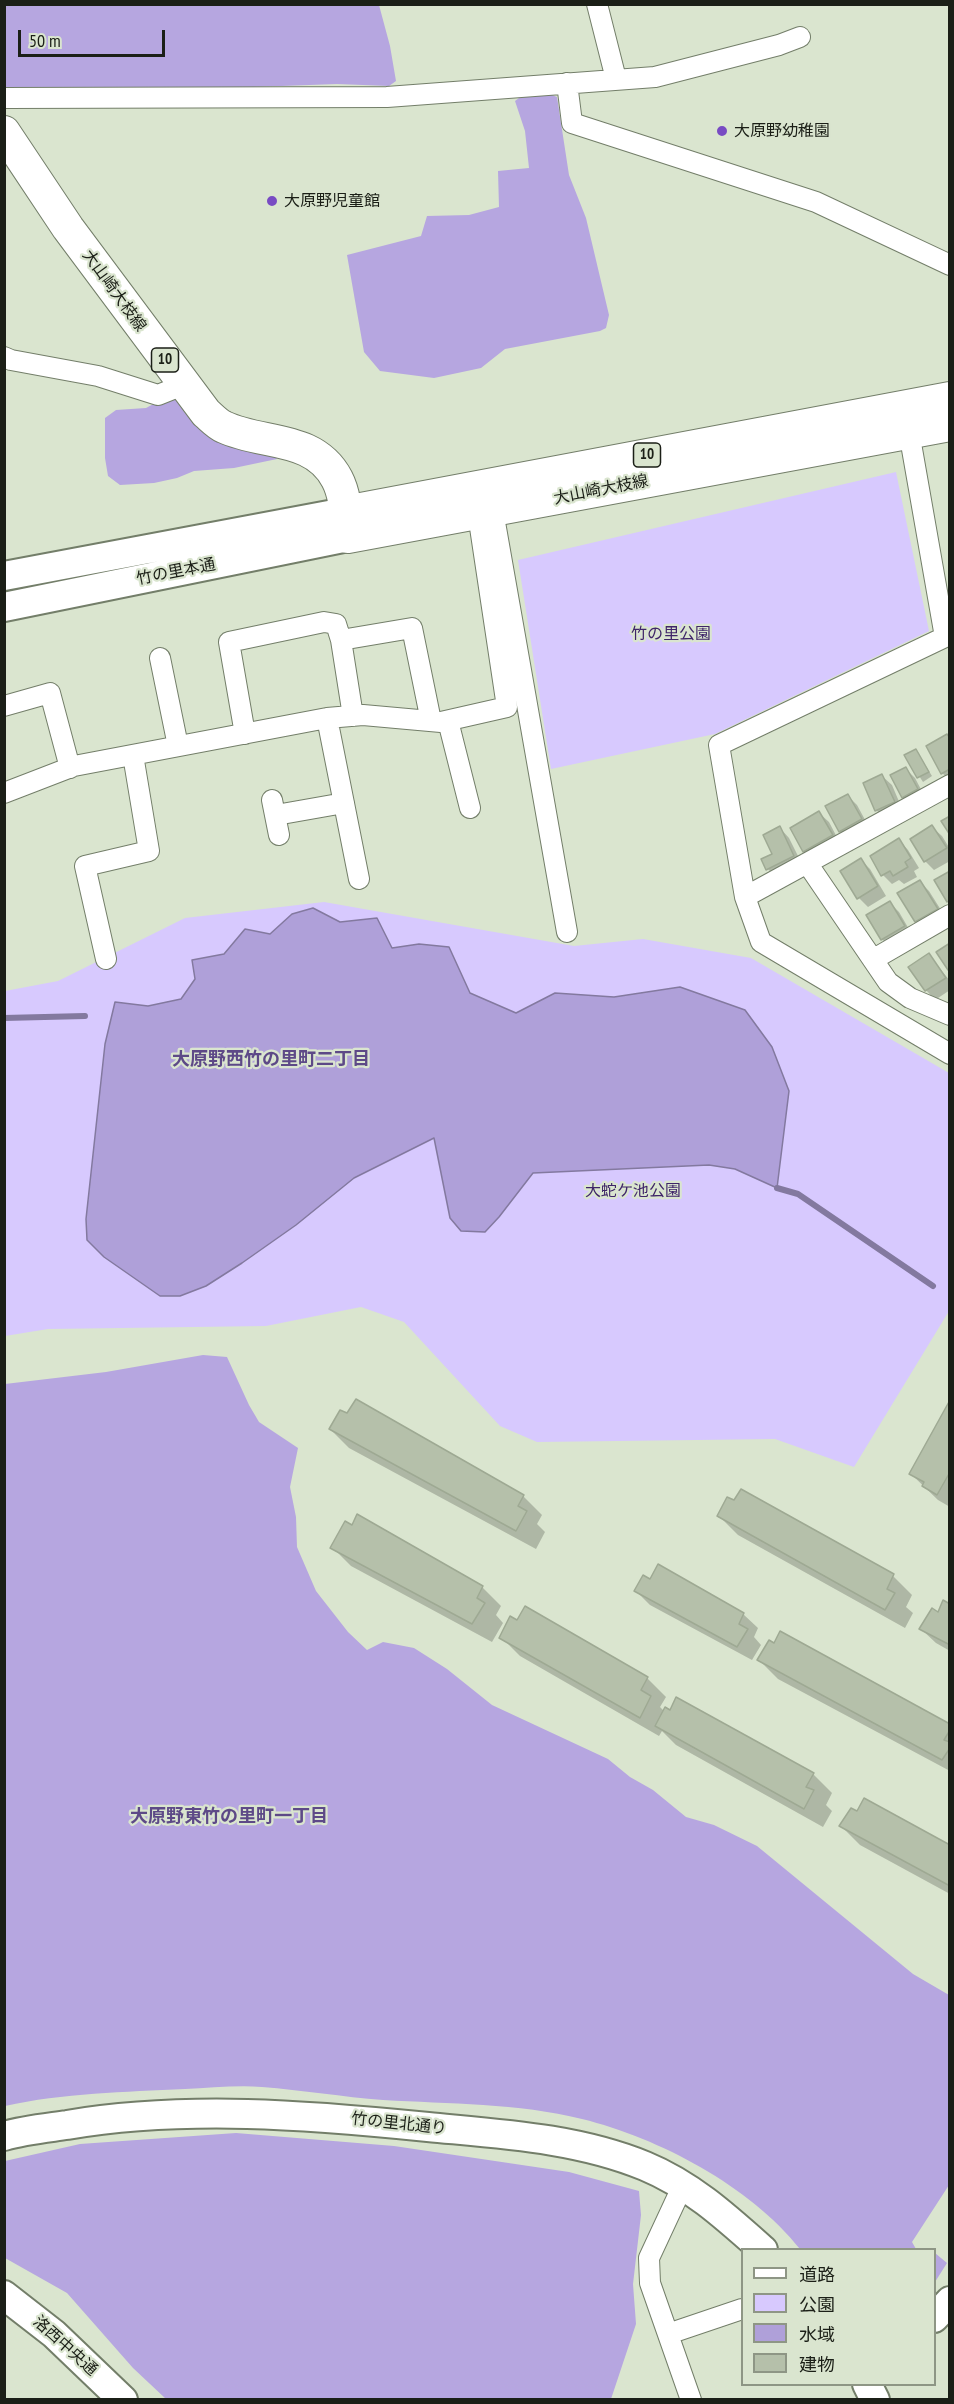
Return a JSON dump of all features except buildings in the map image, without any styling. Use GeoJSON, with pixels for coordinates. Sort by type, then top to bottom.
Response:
{"type":"FeatureCollection","features":[{"type":"Feature","properties":{"kind":"main road","name":"大山崎大枝線"},"geometry":{"type":"LineString","coordinates":[[4,132],[68,228],[206,413],[224,427],[297,446],[320,457],[337,478],[343,495],[347,525]]}},
{"type":"Feature","properties":{"kind":"main road","name":"大山崎大枝線"},"geometry":{"type":"LineString","coordinates":[[347,525],[950,398]]}},
{"type":"Feature","properties":{"kind":"main road","name":"大山崎大枝線"},"geometry":{"type":"LineString","coordinates":[[347,525],[486,512],[950,425]]}},
{"type":"Feature","properties":{"kind":"street"},"geometry":{"type":"LineString","coordinates":[[597,4],[616,80]]}},
{"type":"Feature","properties":{"kind":"street"},"geometry":{"type":"LineString","coordinates":[[4,98],[387,96],[616,80],[655,77],[780,45],[800,37]]}},
{"type":"Feature","properties":{"kind":"street"},"geometry":{"type":"LineString","coordinates":[[567,83],[572,123],[816,201],[950,265]]}},
{"type":"Feature","properties":{"kind":"street"},"geometry":{"type":"LineString","coordinates":[[4,357],[98,376],[158,395],[183,385]]}},
{"type":"Feature","properties":{"kind":"street"},"geometry":{"type":"LineString","coordinates":[[909,432],[943,588],[945,638],[719,745],[745,897],[761,942],[950,1054]]}},
{"type":"Feature","properties":{"kind":"street"},"geometry":{"type":"LineString","coordinates":[[4,793],[70,768],[327,718],[353,716],[439,721],[507,707],[486,512]]}},
{"type":"Feature","properties":{"kind":"street"},"geometry":{"type":"LineString","coordinates":[[486,512],[567,932]]}},
{"type":"Feature","properties":{"kind":"street","name":"竹の里本通"},"geometry":{"type":"LineString","coordinates":[[4,576],[347,525]]}},
{"type":"Feature","properties":{"kind":"street","name":"竹の里本通"},"geometry":{"type":"LineString","coordinates":[[4,607],[347,525]]}},
{"type":"Feature","properties":{"kind":"street"},"geometry":{"type":"LineString","coordinates":[[245,734],[229,642],[324,622],[336,624],[341,640],[353,716]]}},
{"type":"Feature","properties":{"kind":"street"},"geometry":{"type":"LineString","coordinates":[[341,640],[412,628],[439,721],[470,808]]}},
{"type":"Feature","properties":{"kind":"street"},"geometry":{"type":"LineString","coordinates":[[160,658],[178,746]]}},
{"type":"Feature","properties":{"kind":"street"},"geometry":{"type":"LineString","coordinates":[[4,706],[50,693],[70,768]]}},
{"type":"Feature","properties":{"kind":"street"},"geometry":{"type":"LineString","coordinates":[[327,718],[359,879]]}},
{"type":"Feature","properties":{"kind":"street"},"geometry":{"type":"LineString","coordinates":[[106,959],[85,866],[149,851],[133,755]]}},
{"type":"Feature","properties":{"kind":"street"},"geometry":{"type":"LineString","coordinates":[[745,897],[950,785]]}},
{"type":"Feature","properties":{"kind":"street"},"geometry":{"type":"LineString","coordinates":[[279,836],[274,808],[344,803]]}},
{"type":"Feature","properties":{"kind":"street"},"geometry":{"type":"LineString","coordinates":[[807,863],[888,982],[910,998],[950,1016]]}},
{"type":"Feature","properties":{"kind":"street"},"geometry":{"type":"LineString","coordinates":[[874,959],[950,915]]}},
{"type":"Feature","properties":{"kind":"street","name":"竹の里北通り"},"geometry":{"type":"LineString","coordinates":[[4,2136],[110,2118],[226,2113],[330,2117],[514,2135],[588,2146],[645,2166],[683,2185],[714,2205],[761,2248]]}},
{"type":"Feature","properties":{"kind":"street"},"geometry":{"type":"LineString","coordinates":[[683,2185],[648,2258],[650,2283],[691,2400]]}},
{"type":"Feature","properties":{"kind":"street","name":"洛西中央通"},"geometry":{"type":"LineString","coordinates":[[4,2295],[54,2334],[123,2400]]}},
{"type":"Feature","properties":{"kind":"street"},"geometry":{"type":"LineString","coordinates":[[936,2316],[950,2301]]}},
{"type":"Feature","properties":{"kind":"street"},"geometry":{"type":"LineString","coordinates":[[668,2334],[741,2309]]}},
{"type":"Feature","properties":{"kind":"green space","name":"竹の里公園"},"geometry":{"type":"Polygon","coordinates":[[[896,472],[929,631],[715,734],[551,769],[518,560],[896,472]]]}},
{"type":"Feature","properties":{"kind":"green space","name":"大蛇ケ池公園"},"geometry":{"type":"Polygon","coordinates":[[[324,902],[574,946],[643,939],[751,958],[949,1073],[949,1311],[854,1467],[775,1439],[537,1442],[500,1426],[404,1322],[361,1307],[266,1326],[48,1329],[5,1336],[5,991],[58,981],[185,918],[324,902]]]}},
{"type":"Feature","properties":{"kind":"shaded area"},"geometry":{"type":"Polygon","coordinates":[[[4,5],[379,5],[396,81],[389,86],[337,84],[5,96],[4,5]]]}},
{"type":"Feature","properties":{"kind":"shaded area"},"geometry":{"type":"Polygon","coordinates":[[[547,93],[557,97],[569,175],[586,218],[609,315],[606,328],[505,349],[481,368],[434,378],[380,371],[364,352],[347,255],[421,236],[427,216],[469,215],[499,207],[498,171],[529,168],[525,131],[515,101],[523,95],[547,93]]]}},
{"type":"Feature","properties":{"kind":"shaded area"},"geometry":{"type":"Polygon","coordinates":[[[176,392],[269,446],[277,459],[234,468],[194,471],[177,478],[154,483],[120,485],[108,476],[105,458],[105,418],[116,410],[146,408],[176,392]]]}},
{"type":"Feature","properties":{"kind":"shaded area"},"geometry":{"type":"Polygon","coordinates":[[[203,1355],[227,1357],[259,1422],[298,1448],[290,1487],[296,1517],[297,1547],[316,1591],[348,1632],[367,1650],[383,1642],[414,1648],[447,1669],[492,1705],[608,1759],[630,1777],[653,1790],[686,1817],[714,1825],[757,1846],[913,1974],[949,1995],[949,2185],[912,2242],[915,2248],[799,2248],[756,2205],[701,2167],[642,2138],[611,2127],[533,2110],[383,2100],[243,2086],[94,2094],[49,2098],[5,2106],[5,1384],[106,1372],[203,1355]]]}},
{"type":"Feature","properties":{"kind":"shaded area"},"geometry":{"type":"Polygon","coordinates":[[[236,2133],[394,2146],[569,2172],[639,2191],[641,2215],[633,2284],[636,2324],[611,2399],[166,2399],[133,2368],[67,2293],[5,2258],[5,2161],[80,2144],[236,2133]]]}},
{"type":"Feature","properties":{"kind":"shaded area"},"geometry":{"type":"Polygon","coordinates":[[[936,2254],[947,2263],[936,2280],[936,2254]]]}},
{"type":"Feature","properties":{"kind":"water"},"geometry":{"type":"Polygon","coordinates":[[[313,908],[340,922],[377,918],[392,948],[419,944],[449,947],[470,993],[516,1013],[555,993],[614,997],[680,987],[745,1010],[772,1047],[789,1091],[777,1188],[735,1169],[709,1165],[533,1173],[485,1232],[461,1231],[450,1218],[434,1138],[354,1178],[296,1225],[206,1286],[180,1296],[160,1296],[104,1257],[87,1240],[86,1219],[105,1044],[115,1002],[148,1006],[181,999],[195,979],[192,960],[224,954],[245,929],[270,934],[292,914],[313,908]]]}},
{"type":"Feature","properties":{"kind":"waterway"},"geometry":{"type":"LineString","coordinates":[[4,1018],[85,1016]]}},
{"type":"Feature","properties":{"kind":"waterway"},"geometry":{"type":"LineString","coordinates":[[777,1188],[798,1194],[933,1286]]}},
{"type":"Feature","properties":{"kind":"place","name":"大原野幼稚園"},"geometry":{"type":"Point","coordinates":[722,131]}},
{"type":"Feature","properties":{"kind":"place","name":"大原野児童館"},"geometry":{"type":"Point","coordinates":[272,201]}},
{"type":"Feature","properties":{"kind":"district","name":"大原野西竹の里町二丁目"},"geometry":{"type":"Point","coordinates":[271,1060]}},
{"type":"Feature","properties":{"kind":"district","name":"大原野東竹の里町一丁目"},"geometry":{"type":"Point","coordinates":[229,1817]}}]}
